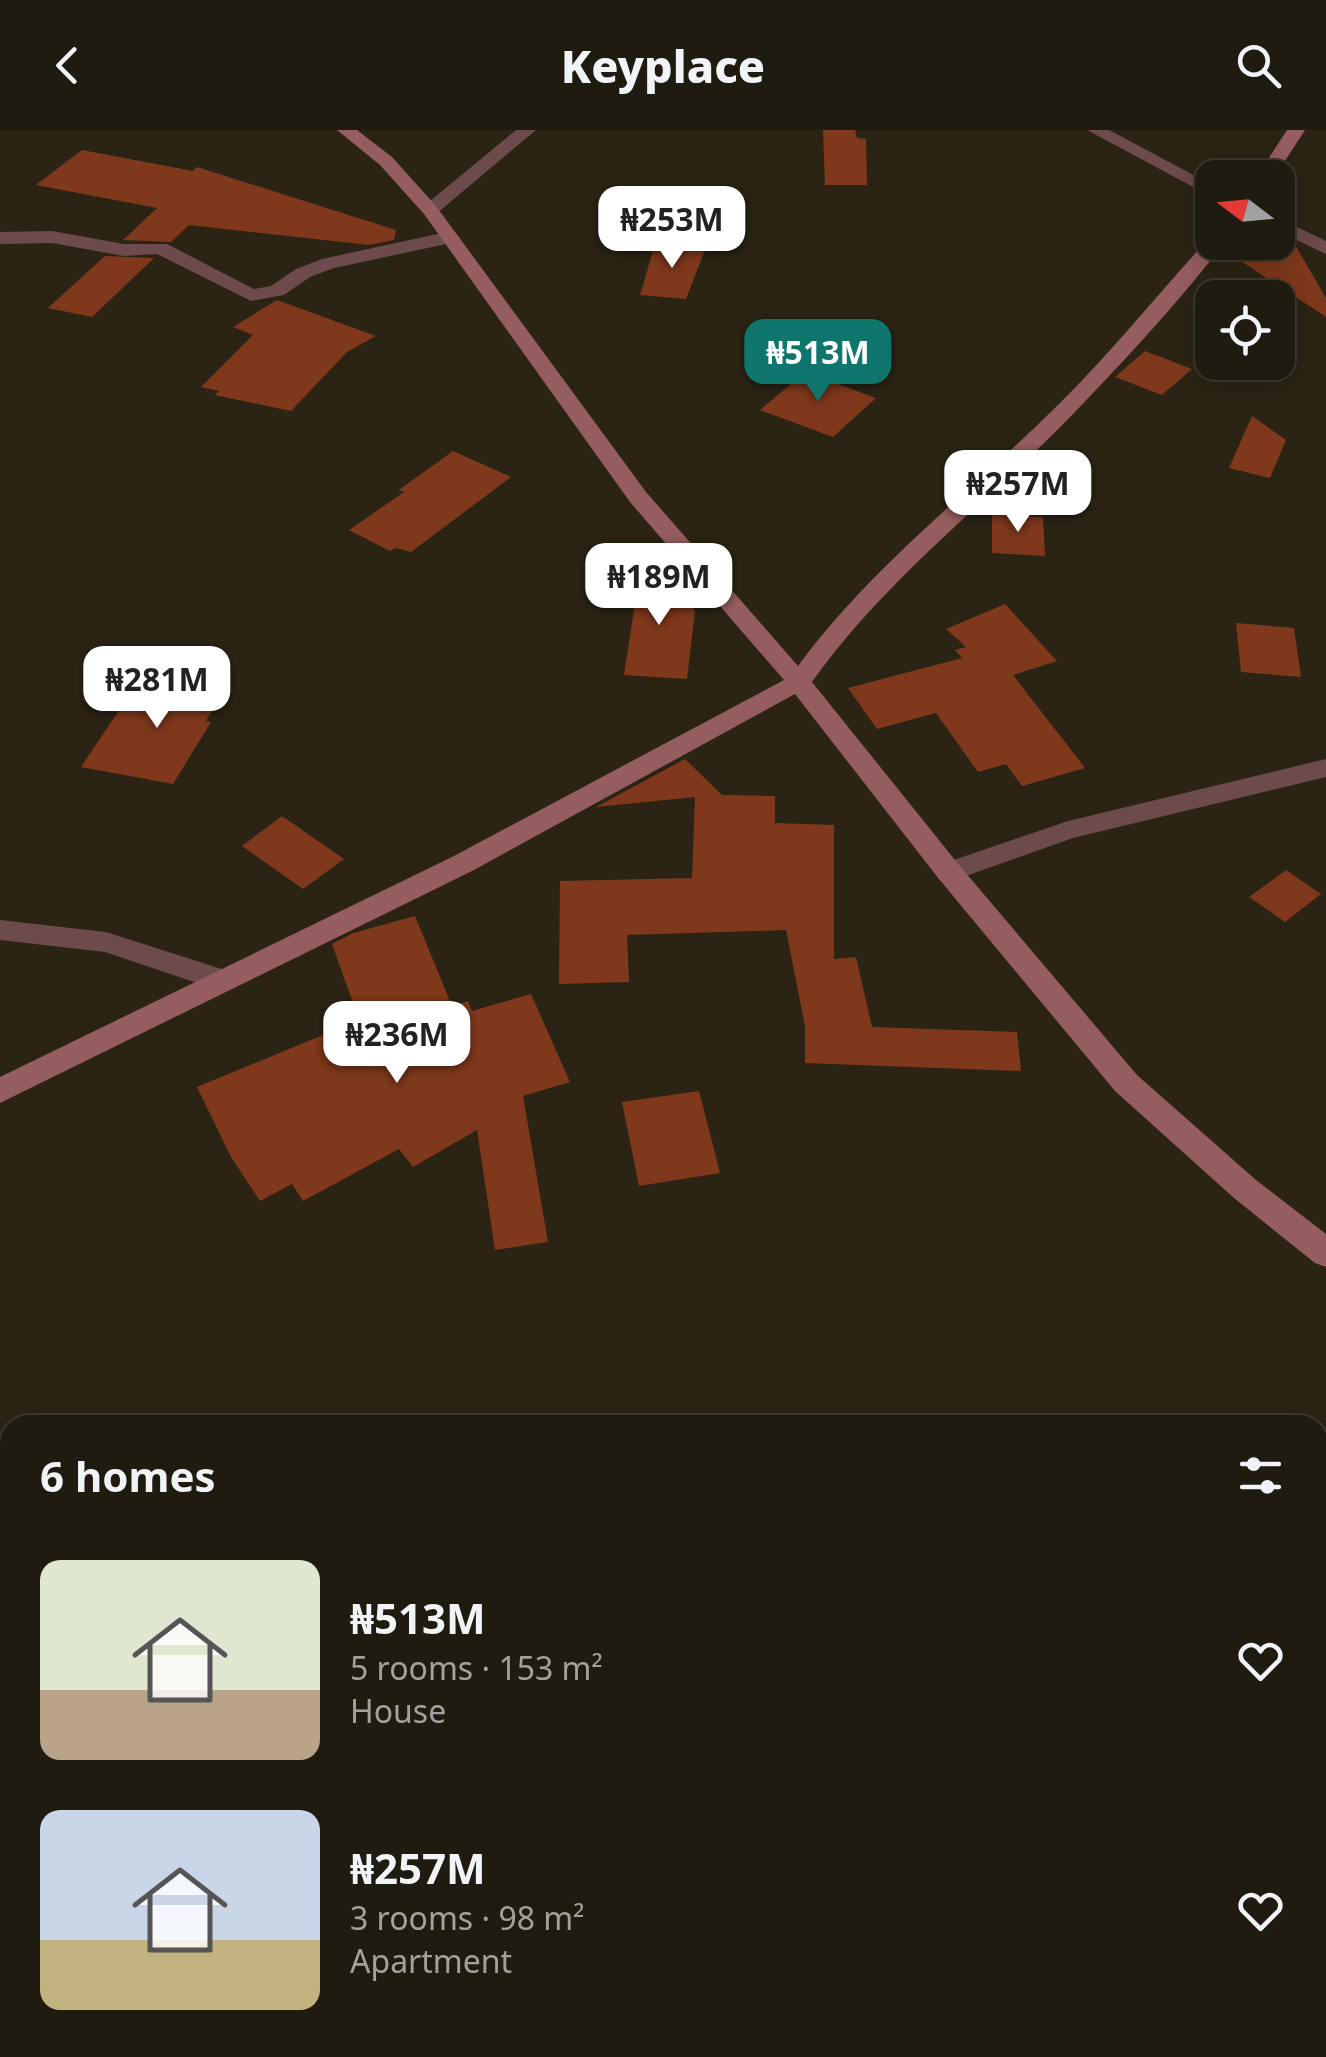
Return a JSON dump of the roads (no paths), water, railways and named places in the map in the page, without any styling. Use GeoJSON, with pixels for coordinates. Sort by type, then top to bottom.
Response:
{"type":"FeatureCollection","features":[{"type":"Feature","properties":{"kind":"street"},"geometry":{"type":"LineString","coordinates":[[346,130],[386,161],[430,210],[638,496],[799,682],[949,872],[1126,1083],[1245,1189],[1326,1252]]}},
{"type":"Feature","properties":{"kind":"street"},"geometry":{"type":"LineString","coordinates":[[430,210],[526,130]]}},
{"type":"Feature","properties":{"kind":"street"},"geometry":{"type":"LineString","coordinates":[[1096,130],[1195,183]]}},
{"type":"Feature","properties":{"kind":"street"},"geometry":{"type":"LineString","coordinates":[[1277,160],[1296,130]]}},
{"type":"Feature","properties":{"kind":"street"},"geometry":{"type":"LineString","coordinates":[[1295,232],[1326,248]]}},
{"type":"Feature","properties":{"kind":"street"},"geometry":{"type":"LineString","coordinates":[[0,238],[52,238],[124,250],[160,248],[252,294],[264,295],[329,263],[451,237]]}},
{"type":"Feature","properties":{"kind":"street"},"geometry":{"type":"LineString","coordinates":[[0,1091],[462,864],[799,682],[841,624],[873,590],[1065,410],[1200,260]]}},
{"type":"Feature","properties":{"kind":"street"},"geometry":{"type":"LineString","coordinates":[[949,872],[1068,830],[1326,768]]}},
{"type":"Feature","properties":{"kind":"street"},"geometry":{"type":"LineString","coordinates":[[0,930],[106,942],[221,980]]}}]}
